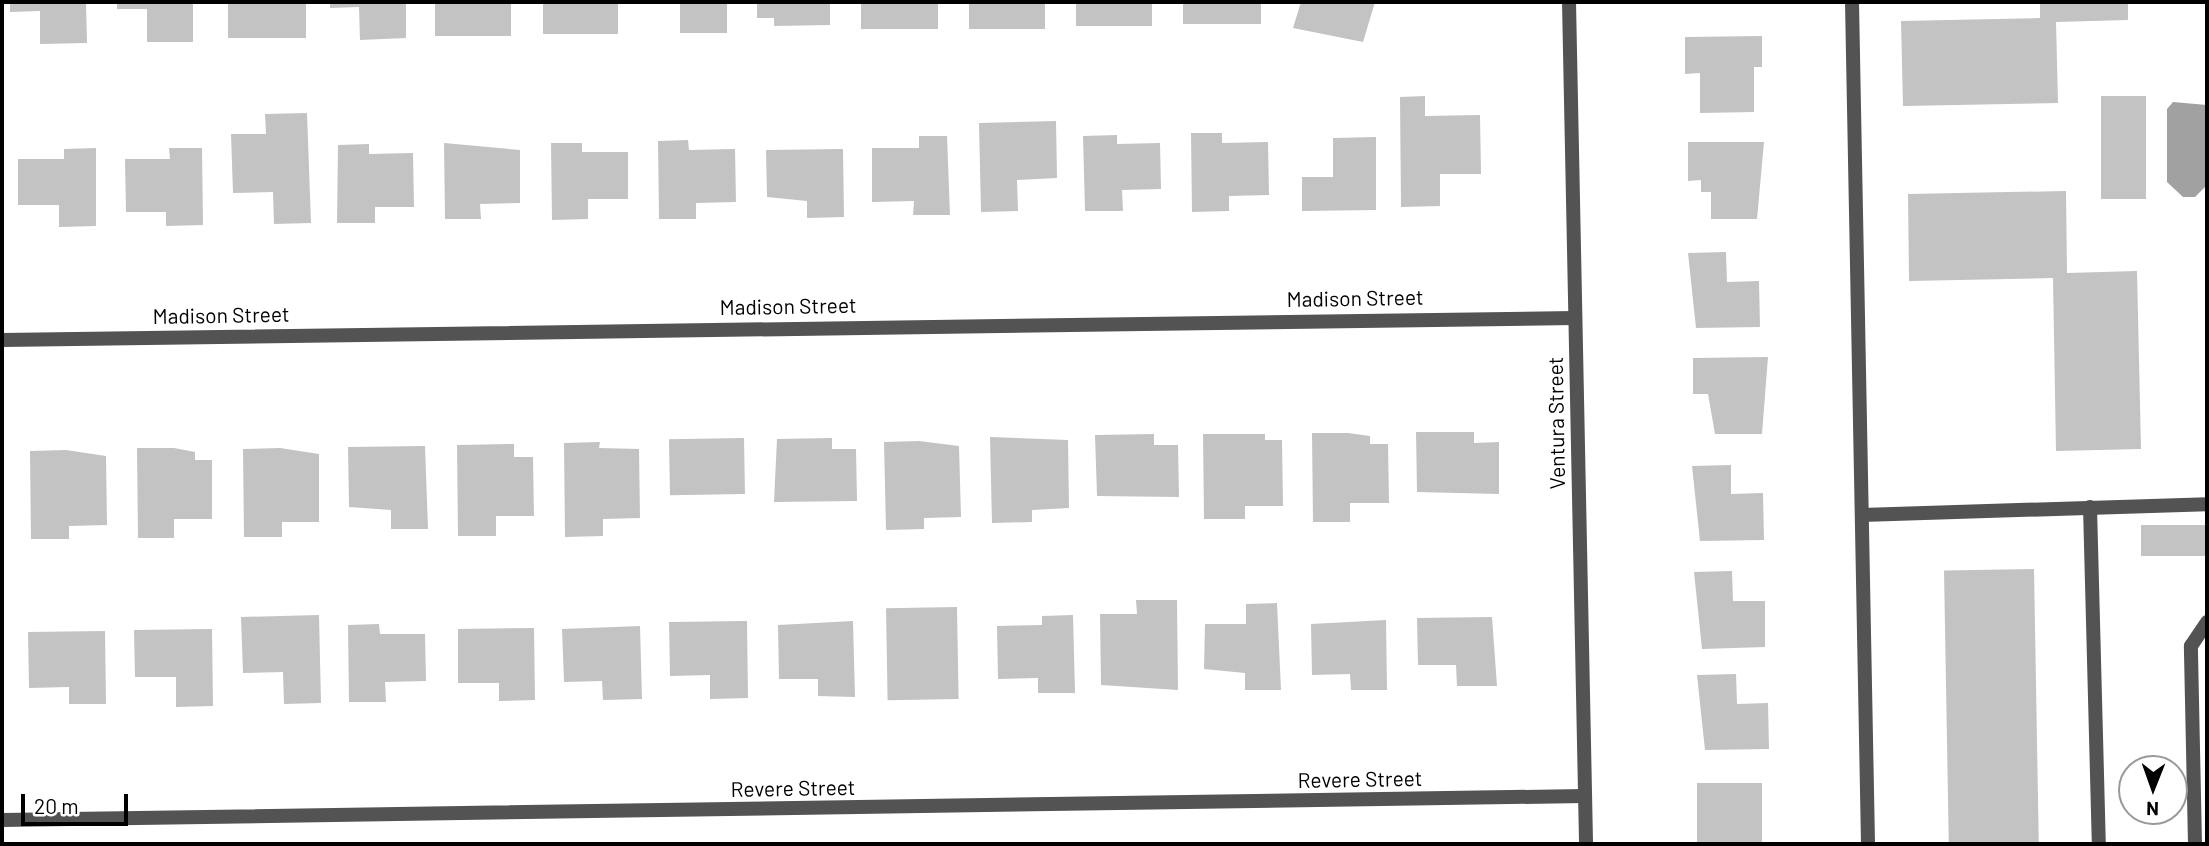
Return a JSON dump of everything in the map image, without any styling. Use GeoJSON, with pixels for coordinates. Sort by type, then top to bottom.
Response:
{"type":"FeatureCollection","features":[{"type":"Feature","properties":{"kind":"street","name":"Ventura Street"},"geometry":{"type":"LineString","coordinates":[[1569,2],[1586,844]]}},
{"type":"Feature","properties":{"kind":"street"},"geometry":{"type":"LineString","coordinates":[[1852,2],[1868,844]]}},
{"type":"Feature","properties":{"kind":"street","name":"Madison Street"},"geometry":{"type":"LineString","coordinates":[[2,340],[1575,318]]}},
{"type":"Feature","properties":{"kind":"street"},"geometry":{"type":"LineString","coordinates":[[1861,515],[2207,505]]}},
{"type":"Feature","properties":{"kind":"street"},"geometry":{"type":"LineString","coordinates":[[2090,507],[2098,844]]}},
{"type":"Feature","properties":{"kind":"street"},"geometry":{"type":"LineString","coordinates":[[2195,844],[2191,646],[2207,622]]}},
{"type":"Feature","properties":{"kind":"street","name":"Revere Street"},"geometry":{"type":"LineString","coordinates":[[2,820],[1585,796]]}},
{"type":"Feature","properties":{"kind":"shaded area"},"geometry":{"type":"Polygon","coordinates":[[[2173,102],[2207,105],[2207,185],[2195,197],[2183,197],[2167,182],[2167,109],[2173,102]]]}},
{"type":"Feature","properties":{"kind":"building"},"geometry":{"type":"Polygon","coordinates":[[[10,2],[86,2],[87,43],[40,44],[40,11],[10,12],[10,2]]]}},
{"type":"Feature","properties":{"kind":"building"},"geometry":{"type":"Polygon","coordinates":[[[117,2],[193,2],[193,42],[147,42],[147,9],[117,9],[117,2]]]}},
{"type":"Feature","properties":{"kind":"building"},"geometry":{"type":"Polygon","coordinates":[[[228,2],[306,2],[306,38],[228,38],[228,2]]]}},
{"type":"Feature","properties":{"kind":"building"},"geometry":{"type":"Polygon","coordinates":[[[330,2],[406,2],[406,38],[360,40],[359,7],[330,8],[330,2]]]}},
{"type":"Feature","properties":{"kind":"building"},"geometry":{"type":"Polygon","coordinates":[[[435,2],[511,2],[511,36],[435,36],[435,2]]]}},
{"type":"Feature","properties":{"kind":"building"},"geometry":{"type":"Polygon","coordinates":[[[543,2],[618,2],[618,34],[543,34],[543,2]]]}},
{"type":"Feature","properties":{"kind":"building"},"geometry":{"type":"Polygon","coordinates":[[[680,2],[727,2],[727,33],[680,33],[680,2]]]}},
{"type":"Feature","properties":{"kind":"building"},"geometry":{"type":"Polygon","coordinates":[[[757,2],[830,2],[830,25],[774,26],[774,18],[757,18],[757,2]]]}},
{"type":"Feature","properties":{"kind":"building"},"geometry":{"type":"Polygon","coordinates":[[[861,2],[938,2],[938,29],[861,29],[861,2]]]}},
{"type":"Feature","properties":{"kind":"building"},"geometry":{"type":"Polygon","coordinates":[[[969,2],[1045,2],[1045,29],[969,29],[969,2]]]}},
{"type":"Feature","properties":{"kind":"building"},"geometry":{"type":"Polygon","coordinates":[[[1076,2],[1152,2],[1152,26],[1076,26],[1076,2]]]}},
{"type":"Feature","properties":{"kind":"building"},"geometry":{"type":"Polygon","coordinates":[[[1183,2],[1261,2],[1261,24],[1183,24],[1183,2]]]}},
{"type":"Feature","properties":{"kind":"building"},"geometry":{"type":"Polygon","coordinates":[[[1301,2],[1375,2],[1363,42],[1293,28],[1301,2]]]}},
{"type":"Feature","properties":{"kind":"building"},"geometry":{"type":"Polygon","coordinates":[[[2040,2],[2128,2],[2128,20],[2056,22],[2058,103],[1903,106],[1901,21],[2040,18],[2040,2]]]}},
{"type":"Feature","properties":{"kind":"building"},"geometry":{"type":"Polygon","coordinates":[[[1762,36],[1762,67],[1754,67],[1754,112],[1700,113],[1700,73],[1685,74],[1685,37],[1762,36]]]}},
{"type":"Feature","properties":{"kind":"building"},"geometry":{"type":"Polygon","coordinates":[[[1425,96],[1425,116],[1480,115],[1481,174],[1440,174],[1440,206],[1401,207],[1400,97],[1425,96]]]}},
{"type":"Feature","properties":{"kind":"building"},"geometry":{"type":"Polygon","coordinates":[[[2101,96],[2146,96],[2146,199],[2101,199],[2101,96]]]}},
{"type":"Feature","properties":{"kind":"building"},"geometry":{"type":"Polygon","coordinates":[[[307,113],[311,223],[274,224],[273,192],[233,193],[231,134],[266,134],[265,114],[307,113]]]}},
{"type":"Feature","properties":{"kind":"building"},"geometry":{"type":"Polygon","coordinates":[[[1056,121],[1057,178],[1017,180],[1018,211],[981,212],[979,123],[1056,121]]]}},
{"type":"Feature","properties":{"kind":"building"},"geometry":{"type":"Polygon","coordinates":[[[1191,133],[1222,133],[1222,143],[1268,142],[1269,195],[1229,196],[1229,211],[1192,212],[1191,133]]]}},
{"type":"Feature","properties":{"kind":"building"},"geometry":{"type":"Polygon","coordinates":[[[1117,135],[1117,144],[1160,143],[1161,189],[1122,190],[1123,211],[1085,211],[1083,136],[1117,135]]]}},
{"type":"Feature","properties":{"kind":"building"},"geometry":{"type":"Polygon","coordinates":[[[919,136],[947,136],[950,215],[913,215],[914,201],[872,202],[872,148],[919,148],[919,136]]]}},
{"type":"Feature","properties":{"kind":"building"},"geometry":{"type":"Polygon","coordinates":[[[1376,137],[1376,210],[1302,211],[1302,177],[1333,177],[1333,138],[1376,137]]]}},
{"type":"Feature","properties":{"kind":"building"},"geometry":{"type":"Polygon","coordinates":[[[688,140],[689,150],[735,149],[736,202],[696,203],[696,219],[659,219],[658,141],[688,140]]]}},
{"type":"Feature","properties":{"kind":"building"},"geometry":{"type":"Polygon","coordinates":[[[1688,142],[1764,142],[1757,219],[1711,219],[1711,192],[1701,192],[1701,180],[1688,181],[1688,142]]]}},
{"type":"Feature","properties":{"kind":"building"},"geometry":{"type":"Polygon","coordinates":[[[444,143],[520,150],[520,203],[480,204],[481,219],[445,219],[444,143]]]}},
{"type":"Feature","properties":{"kind":"building"},"geometry":{"type":"Polygon","coordinates":[[[551,143],[582,143],[582,152],[628,152],[628,199],[588,199],[588,219],[552,220],[551,143]]]}},
{"type":"Feature","properties":{"kind":"building"},"geometry":{"type":"Polygon","coordinates":[[[369,144],[369,154],[413,153],[414,207],[375,207],[375,223],[337,223],[338,145],[369,144]]]}},
{"type":"Feature","properties":{"kind":"building"},"geometry":{"type":"Polygon","coordinates":[[[96,148],[96,226],[59,227],[59,205],[18,205],[18,159],[64,159],[64,149],[96,148]]]}},
{"type":"Feature","properties":{"kind":"building"},"geometry":{"type":"Polygon","coordinates":[[[169,148],[202,148],[203,225],[166,226],[166,212],[126,212],[125,159],[170,159],[169,148]]]}},
{"type":"Feature","properties":{"kind":"building"},"geometry":{"type":"Polygon","coordinates":[[[843,149],[844,217],[807,218],[807,201],[767,197],[766,150],[843,149]]]}},
{"type":"Feature","properties":{"kind":"building"},"geometry":{"type":"Polygon","coordinates":[[[2066,191],[2067,273],[2137,271],[2141,449],[2056,451],[2053,278],[1909,281],[1908,194],[2066,191]]]}},
{"type":"Feature","properties":{"kind":"building"},"geometry":{"type":"Polygon","coordinates":[[[1726,252],[1727,282],[1759,281],[1760,327],[1696,328],[1688,253],[1726,252]]]}},
{"type":"Feature","properties":{"kind":"building"},"geometry":{"type":"Polygon","coordinates":[[[1768,357],[1762,434],[1715,434],[1708,394],[1693,394],[1693,358],[1768,357]]]}},
{"type":"Feature","properties":{"kind":"building"},"geometry":{"type":"Polygon","coordinates":[[[1416,432],[1474,432],[1474,443],[1499,442],[1499,494],[1417,492],[1416,432]]]}},
{"type":"Feature","properties":{"kind":"building"},"geometry":{"type":"Polygon","coordinates":[[[1312,433],[1370,436],[1370,444],[1388,444],[1389,503],[1350,503],[1350,522],[1313,522],[1312,433]]]}},
{"type":"Feature","properties":{"kind":"building"},"geometry":{"type":"Polygon","coordinates":[[[1154,434],[1154,445],[1178,445],[1179,497],[1097,496],[1095,435],[1154,434]]]}},
{"type":"Feature","properties":{"kind":"building"},"geometry":{"type":"Polygon","coordinates":[[[1203,434],[1265,434],[1265,440],[1282,440],[1283,506],[1245,506],[1245,519],[1204,519],[1203,434]]]}},
{"type":"Feature","properties":{"kind":"building"},"geometry":{"type":"Polygon","coordinates":[[[990,437],[1068,440],[1069,508],[1032,510],[1032,522],[992,523],[990,437]]]}},
{"type":"Feature","properties":{"kind":"building"},"geometry":{"type":"Polygon","coordinates":[[[744,438],[745,494],[670,495],[669,439],[744,438]]]}},
{"type":"Feature","properties":{"kind":"building"},"geometry":{"type":"Polygon","coordinates":[[[832,438],[832,449],[856,449],[857,501],[774,502],[777,439],[832,438]]]}},
{"type":"Feature","properties":{"kind":"building"},"geometry":{"type":"Polygon","coordinates":[[[919,441],[959,446],[961,517],[924,518],[924,529],[886,530],[884,442],[919,441]]]}},
{"type":"Feature","properties":{"kind":"building"},"geometry":{"type":"Polygon","coordinates":[[[600,442],[599,448],[639,449],[640,518],[603,519],[603,536],[565,537],[564,443],[600,442]]]}},
{"type":"Feature","properties":{"kind":"building"},"geometry":{"type":"Polygon","coordinates":[[[514,444],[514,457],[533,457],[534,516],[496,516],[496,536],[458,536],[457,445],[514,444]]]}},
{"type":"Feature","properties":{"kind":"building"},"geometry":{"type":"Polygon","coordinates":[[[425,446],[428,529],[391,529],[391,510],[349,507],[348,447],[425,446]]]}},
{"type":"Feature","properties":{"kind":"building"},"geometry":{"type":"Polygon","coordinates":[[[137,448],[174,448],[195,452],[195,460],[212,460],[212,519],[174,519],[174,538],[138,538],[137,448]]]}},
{"type":"Feature","properties":{"kind":"building"},"geometry":{"type":"Polygon","coordinates":[[[280,448],[319,454],[319,522],[282,522],[282,537],[244,537],[243,449],[280,448]]]}},
{"type":"Feature","properties":{"kind":"building"},"geometry":{"type":"Polygon","coordinates":[[[66,450],[106,456],[107,525],[69,526],[69,539],[31,539],[30,451],[66,450]]]}},
{"type":"Feature","properties":{"kind":"building"},"geometry":{"type":"Polygon","coordinates":[[[1731,465],[1731,494],[1763,493],[1764,540],[1700,541],[1692,466],[1731,465]]]}},
{"type":"Feature","properties":{"kind":"building"},"geometry":{"type":"Polygon","coordinates":[[[2141,525],[2207,525],[2207,556],[2141,556],[2141,525]]]}},
{"type":"Feature","properties":{"kind":"building"},"geometry":{"type":"Polygon","coordinates":[[[2034,569],[2039,844],[1949,844],[1944,571],[2034,569]]]}},
{"type":"Feature","properties":{"kind":"building"},"geometry":{"type":"Polygon","coordinates":[[[1732,571],[1733,601],[1765,601],[1765,647],[1702,649],[1694,572],[1732,571]]]}},
{"type":"Feature","properties":{"kind":"building"},"geometry":{"type":"Polygon","coordinates":[[[1136,600],[1177,600],[1178,690],[1101,685],[1100,614],[1137,614],[1136,600]]]}},
{"type":"Feature","properties":{"kind":"building"},"geometry":{"type":"Polygon","coordinates":[[[1277,603],[1281,690],[1245,690],[1245,673],[1204,669],[1205,624],[1246,624],[1246,604],[1277,603]]]}},
{"type":"Feature","properties":{"kind":"building"},"geometry":{"type":"Polygon","coordinates":[[[957,607],[959,699],[888,700],[886,608],[957,607]]]}},
{"type":"Feature","properties":{"kind":"building"},"geometry":{"type":"Polygon","coordinates":[[[319,615],[321,703],[284,704],[283,672],[243,673],[241,617],[319,615]]]}},
{"type":"Feature","properties":{"kind":"building"},"geometry":{"type":"Polygon","coordinates":[[[1073,615],[1075,693],[1038,693],[1038,678],[998,679],[997,626],[1042,625],[1042,616],[1073,615]]]}},
{"type":"Feature","properties":{"kind":"building"},"geometry":{"type":"Polygon","coordinates":[[[1492,617],[1497,686],[1457,686],[1456,665],[1418,665],[1417,618],[1492,617]]]}},
{"type":"Feature","properties":{"kind":"building"},"geometry":{"type":"Polygon","coordinates":[[[1386,620],[1387,690],[1351,690],[1350,674],[1312,675],[1311,624],[1386,620]]]}},
{"type":"Feature","properties":{"kind":"building"},"geometry":{"type":"Polygon","coordinates":[[[747,621],[748,698],[710,699],[710,675],[670,676],[669,622],[747,621]]]}},
{"type":"Feature","properties":{"kind":"building"},"geometry":{"type":"Polygon","coordinates":[[[853,621],[855,697],[818,696],[818,679],[779,679],[778,625],[853,621]]]}},
{"type":"Feature","properties":{"kind":"building"},"geometry":{"type":"Polygon","coordinates":[[[379,624],[380,634],[425,634],[426,681],[385,682],[386,702],[349,702],[348,625],[379,624]]]}},
{"type":"Feature","properties":{"kind":"building"},"geometry":{"type":"Polygon","coordinates":[[[640,626],[642,699],[603,700],[602,681],[564,682],[562,629],[640,626]]]}},
{"type":"Feature","properties":{"kind":"building"},"geometry":{"type":"Polygon","coordinates":[[[534,628],[535,700],[499,701],[499,683],[458,683],[458,629],[534,628]]]}},
{"type":"Feature","properties":{"kind":"building"},"geometry":{"type":"Polygon","coordinates":[[[212,629],[213,706],[176,707],[176,677],[135,677],[134,630],[212,629]]]}},
{"type":"Feature","properties":{"kind":"building"},"geometry":{"type":"Polygon","coordinates":[[[105,631],[106,704],[69,704],[69,687],[29,688],[28,632],[105,631]]]}},
{"type":"Feature","properties":{"kind":"building"},"geometry":{"type":"Polygon","coordinates":[[[1736,674],[1737,704],[1768,703],[1769,749],[1705,750],[1697,675],[1736,674]]]}},
{"type":"Feature","properties":{"kind":"building"},"geometry":{"type":"Polygon","coordinates":[[[1697,783],[1762,783],[1762,844],[1697,844],[1697,783]]]}}]}
